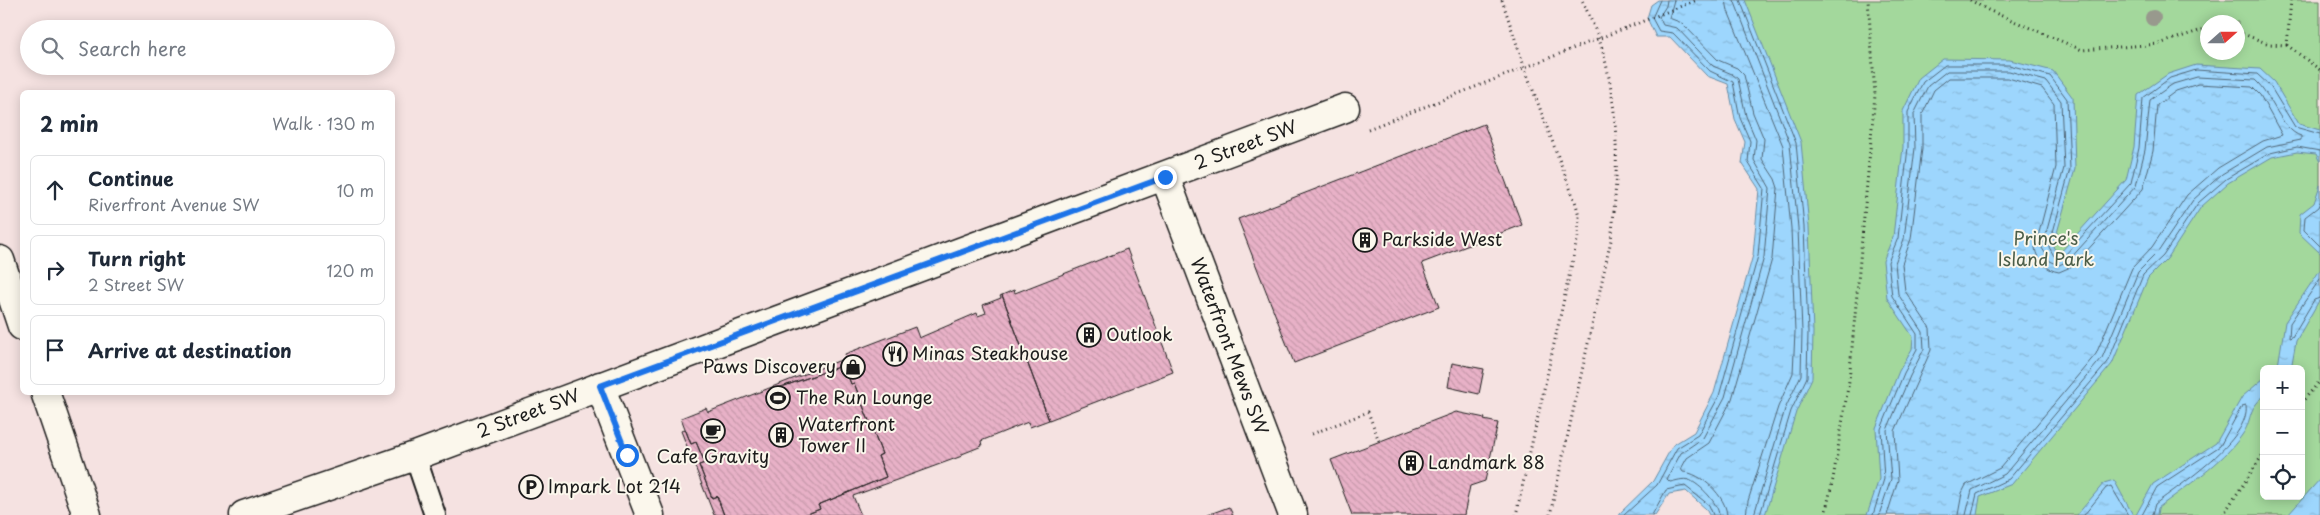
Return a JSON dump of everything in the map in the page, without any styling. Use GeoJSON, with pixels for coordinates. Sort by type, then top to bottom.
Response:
{"type":"FeatureCollection","features":[{"type":"Feature","properties":{"kind":"street","name":"2 Street SW"},"geometry":{"type":"LineString","coordinates":[[244,515],[415,456],[1165,177],[1345,108]]}},
{"type":"Feature","properties":{"kind":"street","name":"Waterfront Mews SW"},"geometry":{"type":"LineString","coordinates":[[1165,177],[1293,515]]}},
{"type":"Feature","properties":{"kind":"street"},"geometry":{"type":"LineString","coordinates":[[0,260],[20,320]]}},
{"type":"Feature","properties":{"kind":"street"},"geometry":{"type":"LineString","coordinates":[[600,386],[650,515]]}},
{"type":"Feature","properties":{"kind":"street"},"geometry":{"type":"LineString","coordinates":[[46,395],[87,515]]}},
{"type":"Feature","properties":{"kind":"lane"},"geometry":{"type":"LineString","coordinates":[[415,456],[435,515]]}},
{"type":"Feature","properties":{"kind":"path"},"geometry":{"type":"LineString","coordinates":[[1502,0],[1525,69],[1576,204],[1578,228],[1516,515]]}},
{"type":"Feature","properties":{"kind":"path"},"geometry":{"type":"LineString","coordinates":[[1550,515],[1611,240],[1616,202],[1617,158],[1608,77],[1599,39],[1582,0]]}},
{"type":"Feature","properties":{"kind":"path"},"geometry":{"type":"LineString","coordinates":[[1366,130],[1697,0]]}},
{"type":"Feature","properties":{"kind":"path"},"geometry":{"type":"LineString","coordinates":[[1825,515],[1833,479],[1849,381],[1875,96],[1868,0]]}},
{"type":"Feature","properties":{"kind":"path"},"geometry":{"type":"LineString","coordinates":[[1970,0],[1988,10],[2082,50],[2159,44],[2200,31]]}},
{"type":"Feature","properties":{"kind":"path"},"geometry":{"type":"LineString","coordinates":[[2287,44],[2291,0]]}},
{"type":"Feature","properties":{"kind":"path"},"geometry":{"type":"LineString","coordinates":[[2245,35],[2269,44],[2287,44],[2320,70]]}},
{"type":"Feature","properties":{"kind":"path"},"geometry":{"type":"LineString","coordinates":[[2305,398],[2320,381]]}},
{"type":"Feature","properties":{"kind":"path"},"geometry":{"type":"LineString","coordinates":[[1312,434],[1368,412],[1379,442]]}},
{"type":"Feature","properties":{"kind":"path"},"geometry":{"type":"LineString","coordinates":[[2223,515],[2263,455]]}},
{"type":"Feature","properties":{"kind":"green space","name":"Prince's Island Park"},"geometry":{"type":"Polygon","coordinates":[[[1712,0],[2320,0],[2320,499],[2307,515],[1742,515],[1799,228],[1712,0]]]}},
{"type":"Feature","properties":{"kind":"water"},"geometry":{"type":"Polygon","coordinates":[[[1658,0],[1745,0],[1801,142],[1809,227],[1813,332],[1812,378],[1796,412],[1765,515],[1709,515],[1706,509],[1686,491],[1669,494],[1655,515],[1618,515],[1653,481],[1673,445],[1694,432],[1714,393],[1753,255],[1759,189],[1742,163],[1745,142],[1735,119],[1728,84],[1707,76],[1670,37],[1656,37],[1647,18],[1651,5],[1658,0]]]}},
{"type":"Feature","properties":{"kind":"water"},"geometry":{"type":"Polygon","coordinates":[[[1943,59],[2010,60],[2053,71],[2073,98],[2075,169],[2053,247],[2059,254],[2126,180],[2134,147],[2138,95],[2168,74],[2196,65],[2260,69],[2274,82],[2299,124],[2320,130],[2320,162],[2316,154],[2297,152],[2272,157],[2228,183],[2201,207],[2167,259],[2148,278],[2112,364],[2012,484],[1980,497],[1977,515],[1867,515],[1879,479],[1876,428],[1899,371],[1912,349],[1913,337],[1887,298],[1883,261],[1893,237],[1903,147],[1903,111],[1919,78],[1943,59]]]}},
{"type":"Feature","properties":{"kind":"water"},"geometry":{"type":"Polygon","coordinates":[[[2320,185],[2320,253],[2299,233],[2300,214],[2314,203],[2320,185]]]}},
{"type":"Feature","properties":{"kind":"water"},"geometry":{"type":"Polygon","coordinates":[[[2320,270],[2320,299],[2296,341],[2292,365],[2278,365],[2285,322],[2320,270]]]}},
{"type":"Feature","properties":{"kind":"water"},"geometry":{"type":"Polygon","coordinates":[[[2260,381],[2260,399],[2252,411],[2248,425],[2234,445],[2203,474],[2158,508],[2157,515],[2136,515],[2153,484],[2216,443],[2242,397],[2260,381]]]}},
{"type":"Feature","properties":{"kind":"water"},"geometry":{"type":"Polygon","coordinates":[[[2320,479],[2320,515],[2288,515],[2301,500],[2305,500],[2305,496],[2320,479]]]}},
{"type":"Feature","properties":{"kind":"water"},"geometry":{"type":"Polygon","coordinates":[[[2114,480],[2133,515],[2077,515],[2104,483],[2114,480]]]}},
{"type":"Feature","properties":{"kind":"building","name":"Parkside West"},"geometry":{"type":"Polygon","coordinates":[[[1484,124],[1522,225],[1422,263],[1439,307],[1294,363],[1238,219],[1484,124]]]}},
{"type":"Feature","properties":{"kind":"building","name":"Outlook"},"geometry":{"type":"Polygon","coordinates":[[[1127,249],[1173,372],[1049,420],[1002,295],[1014,290],[1015,293],[1127,249]]]}},
{"type":"Feature","properties":{"kind":"building"},"geometry":{"type":"Polygon","coordinates":[[[1002,295],[1049,420],[1030,427],[1028,422],[981,441],[982,446],[962,454],[962,456],[853,496],[861,515],[805,515],[820,509],[818,505],[886,477],[878,456],[882,454],[854,383],[851,384],[844,365],[773,390],[772,387],[846,358],[845,354],[915,327],[919,338],[977,313],[978,316],[986,313],[983,305],[1001,298],[1000,296],[1002,295]]]}},
{"type":"Feature","properties":{"kind":"building"},"geometry":{"type":"Polygon","coordinates":[[[1452,363],[1484,369],[1479,394],[1448,387],[1452,363]]]}},
{"type":"Feature","properties":{"kind":"building","name":"Waterfront Tower II"},"geometry":{"type":"Polygon","coordinates":[[[844,365],[851,384],[854,383],[882,454],[878,456],[886,477],[818,505],[820,509],[805,515],[724,515],[717,496],[712,498],[699,465],[705,463],[696,442],[691,444],[681,418],[706,408],[708,412],[772,387],[773,390],[844,365]]]}},
{"type":"Feature","properties":{"kind":"building","name":"Landmark 88"},"geometry":{"type":"Polygon","coordinates":[[[1456,412],[1485,418],[1484,420],[1498,423],[1485,481],[1470,486],[1464,515],[1352,515],[1331,460],[1456,412]]]}},
{"type":"Feature","properties":{"kind":"building"},"geometry":{"type":"Polygon","coordinates":[[[685,429],[691,444],[696,442],[705,463],[699,465],[712,498],[717,496],[724,515],[714,515],[681,431],[685,429]]]}},
{"type":"Feature","properties":{"kind":"building"},"geometry":{"type":"Polygon","coordinates":[[[1229,507],[1233,515],[1207,515],[1229,507]]]}},
{"type":"Feature","properties":{"kind":"place","name":"Parkside West"},"geometry":{"type":"Point","coordinates":[1365,240]}},
{"type":"Feature","properties":{"kind":"place","name":"Outlook"},"geometry":{"type":"Point","coordinates":[1089,335]}},
{"type":"Feature","properties":{"kind":"place","name":"Minas Steakhouse"},"geometry":{"type":"Point","coordinates":[895,354]}},
{"type":"Feature","properties":{"kind":"place","name":"Paws Discovery"},"geometry":{"type":"Point","coordinates":[853,367]}},
{"type":"Feature","properties":{"kind":"place","name":"The Run Lounge"},"geometry":{"type":"Point","coordinates":[778,398]}},
{"type":"Feature","properties":{"kind":"place","name":"Cafe Gravity"},"geometry":{"type":"Point","coordinates":[713,431]}},
{"type":"Feature","properties":{"kind":"place","name":"Waterfront Tower II"},"geometry":{"type":"Point","coordinates":[781,435]}},
{"type":"Feature","properties":{"kind":"place","name":"Landmark 88"},"geometry":{"type":"Point","coordinates":[1411,463]}},
{"type":"Feature","properties":{"kind":"place","name":"Impark Lot 214"},"geometry":{"type":"Point","coordinates":[531,487]}},
{"type":"Feature","properties":{"kind":"route"},"geometry":{"type":"LineString","coordinates":[[627,455],[600,386],[1165,177]]}}]}
